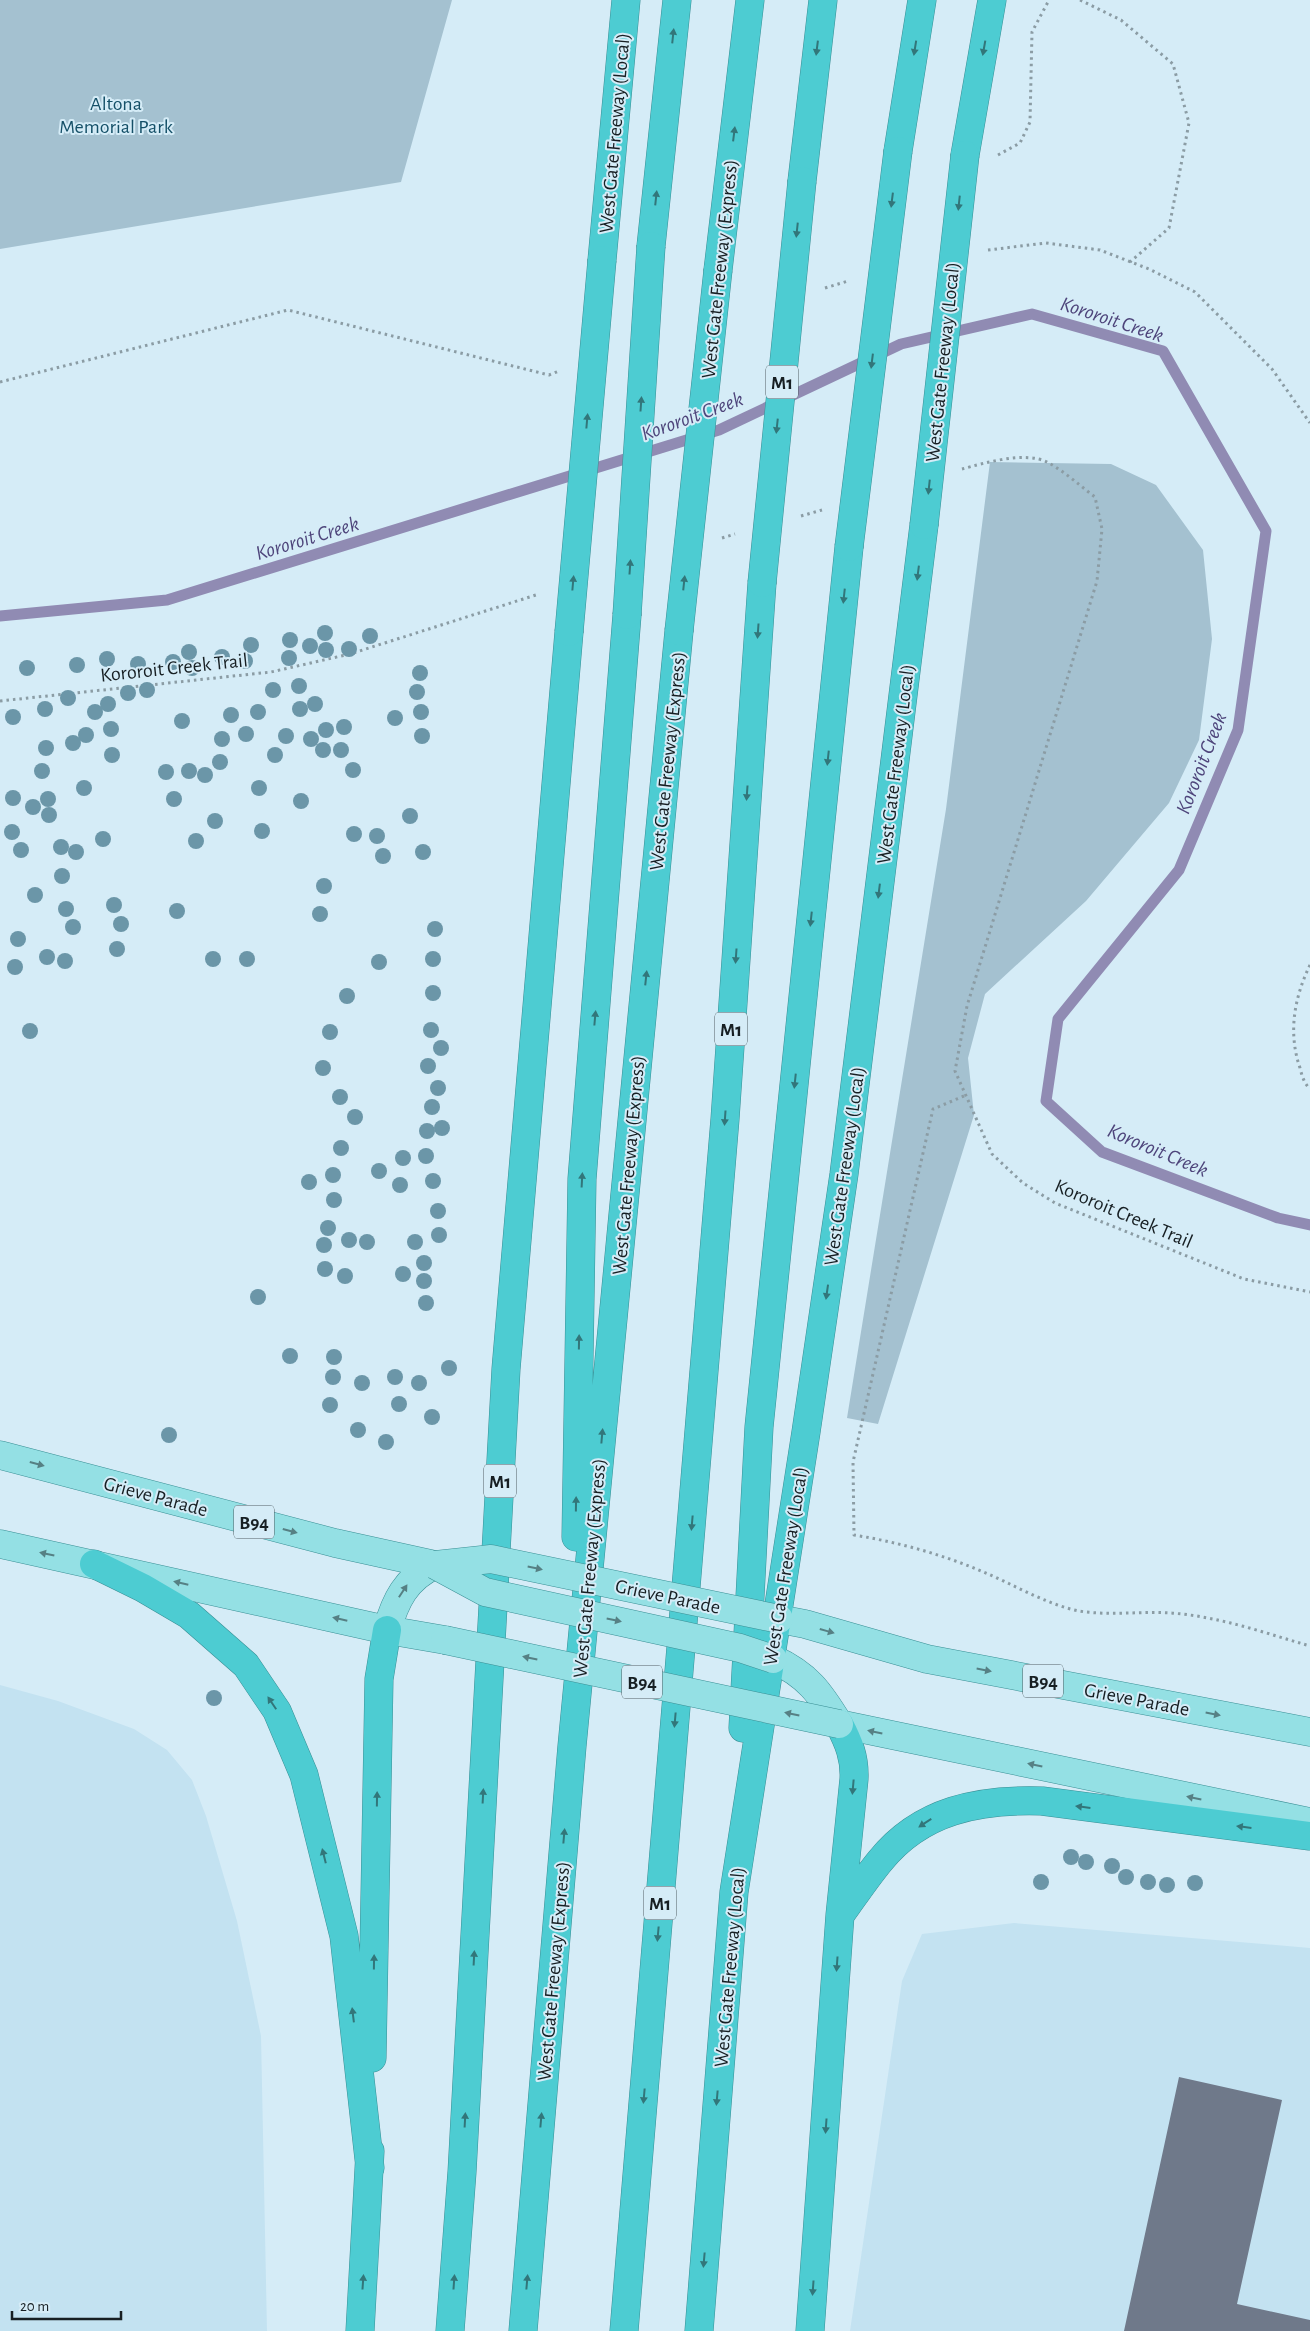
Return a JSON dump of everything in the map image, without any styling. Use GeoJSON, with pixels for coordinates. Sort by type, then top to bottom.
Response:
{"type":"FeatureCollection","features":[{"type":"Feature","properties":{"kind":"highway","name":"West Gate Freeway (Local)"},"geometry":{"type":"LineString","coordinates":[[450,2331],[462,2162],[506,1369],[569,632],[626,0]]}},
{"type":"Feature","properties":{"kind":"highway"},"geometry":{"type":"LineString","coordinates":[[572,1746],[582,1179],[627,615],[651,246],[677,0]]}},
{"type":"Feature","properties":{"kind":"highway","name":"West Gate Freeway (Express)"},"geometry":{"type":"LineString","coordinates":[[523,2331],[572,1746],[679,631],[718,270],[750,0]]}},
{"type":"Feature","properties":{"kind":"highway","name":"M1"},"geometry":{"type":"LineString","coordinates":[[624,2331],[725,1119],[762,583],[802,181],[823,0]]}},
{"type":"Feature","properties":{"kind":"highway"},"geometry":{"type":"LineString","coordinates":[[734,1892],[759,1427],[849,547],[898,151],[922,0]]}},
{"type":"Feature","properties":{"kind":"highway","name":"West Gate Freeway (Local)"},"geometry":{"type":"LineString","coordinates":[[698,2331],[734,1892],[844,1174],[924,525],[965,155],[992,0]]}},
{"type":"Feature","properties":{"kind":"highway"},"geometry":{"type":"LineString","coordinates":[[94,1564],[143,1588],[189,1615],[246,1665],[277,1711],[304,1775],[344,1936],[370,2168]]}},
{"type":"Feature","properties":{"kind":"highway"},"geometry":{"type":"LineString","coordinates":[[360,2331],[370,2168],[379,1679],[388,1630]]}},
{"type":"Feature","properties":{"kind":"highway"},"geometry":{"type":"LineString","coordinates":[[810,2331],[840,1915],[854,1764],[850,1745],[840,1724]]}},
{"type":"Feature","properties":{"kind":"highway"},"geometry":{"type":"LineString","coordinates":[[840,1915],[880,1860],[902,1839],[938,1815],[967,1806],[1007,1800],[1042,1801],[1310,1836]]}},
{"type":"Feature","properties":{"kind":"main road","name":"Grieve Parade"},"geometry":{"type":"LineString","coordinates":[[0,1455],[335,1543],[435,1565],[491,1559],[805,1624],[927,1659],[1310,1732]]}},
{"type":"Feature","properties":{"kind":"main road","name":"B94"},"geometry":{"type":"LineString","coordinates":[[0,1544],[388,1630],[445,1640],[1310,1822]]}},
{"type":"Feature","properties":{"kind":"main road"},"geometry":{"type":"LineString","coordinates":[[388,1630],[397,1600],[411,1580],[423,1570],[435,1565],[485,1592],[740,1648],[773,1659],[804,1676],[820,1693],[840,1724]]}},
{"type":"Feature","properties":{"kind":"path"},"geometry":{"type":"LineString","coordinates":[[1080,0],[1121,20],[1173,64],[1189,123],[1169,228],[1130,262]]}},
{"type":"Feature","properties":{"kind":"path"},"geometry":{"type":"LineString","coordinates":[[0,382],[288,310],[549,374]]}},
{"type":"Feature","properties":{"kind":"path","name":"Kororoit Creek Trail"},"geometry":{"type":"LineString","coordinates":[[0,702],[271,672],[350,654]]}},
{"type":"Feature","properties":{"kind":"path","name":"Kororoit Creek Trail"},"geometry":{"type":"LineString","coordinates":[[981,959],[967,1006],[955,1071],[964,1096],[992,1154],[1023,1183],[1055,1203],[1244,1279],[1310,1292]]}},
{"type":"Feature","properties":{"kind":"path"},"geometry":{"type":"LineString","coordinates":[[1310,965],[1300,990],[1292,1026],[1296,1055],[1305,1084],[1310,1089]]}},
{"type":"Feature","properties":{"kind":"path"},"geometry":{"type":"LineString","coordinates":[[964,1096],[933,1109],[853,1462],[854,1534],[915,1548],[981,1570],[1055,1604],[1079,1611],[1171,1613],[1234,1624],[1310,1646]]}},
{"type":"Feature","properties":{"kind":"shaded area"},"geometry":{"type":"Polygon","coordinates":[[[0,1685],[58,1701],[134,1729],[167,1750],[192,1780],[206,1816],[237,1921],[261,2036],[267,2331],[0,2331],[0,1685]]]}},
{"type":"Feature","properties":{"kind":"shaded area"},"geometry":{"type":"Polygon","coordinates":[[[1014,1923],[1310,1948],[1310,2331],[850,2331],[902,1981],[922,1934],[1014,1923]]]}},
{"type":"Feature","properties":{"kind":"green space","name":"Altona Memorial Park"},"geometry":{"type":"Polygon","coordinates":[[[0,0],[452,0],[401,182],[0,249],[0,0]]]}},
{"type":"Feature","properties":{"kind":"green space"},"geometry":{"type":"Polygon","coordinates":[[[990,462],[1111,464],[1156,485],[1203,550],[1212,639],[1199,740],[1169,803],[1086,901],[985,994],[968,1058],[974,1115],[878,1424],[847,1418],[946,809],[990,462]]]}},
{"type":"Feature","properties":{"kind":"building"},"geometry":{"type":"Polygon","coordinates":[[[1179,2077],[1282,2100],[1237,2304],[1310,2320],[1310,2331],[1124,2331],[1179,2077]]]}},
{"type":"Feature","properties":{"kind":"waterway","name":"Kororoit Creek"},"geometry":{"type":"LineString","coordinates":[[0,616],[167,600],[719,430],[901,344],[1032,314],[1163,351],[1266,531],[1238,730],[1179,870],[1058,1019],[1046,1101],[1102,1152],[1278,1218],[1310,1225]]}}]}
